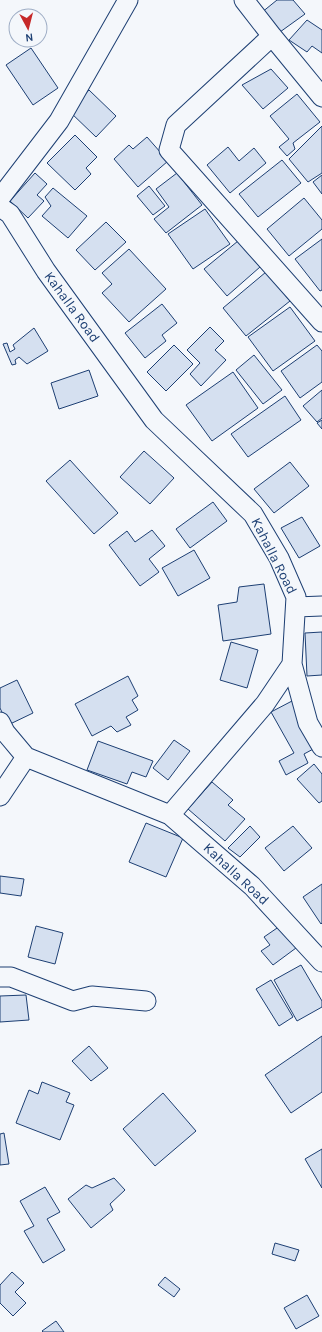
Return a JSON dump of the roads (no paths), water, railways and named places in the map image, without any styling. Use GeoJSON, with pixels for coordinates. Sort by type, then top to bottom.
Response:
{"type":"FeatureCollection","features":[{"type":"Feature","properties":{"kind":"street"},"geometry":{"type":"LineString","coordinates":[[244,0],[322,97]]}},
{"type":"Feature","properties":{"kind":"street"},"geometry":{"type":"LineString","coordinates":[[0,198],[58,121],[125,2]]}},
{"type":"Feature","properties":{"kind":"street"},"geometry":{"type":"LineString","coordinates":[[272,36],[176,125],[169,150],[322,322]]}},
{"type":"Feature","properties":{"kind":"street","name":"Kahalla Road"},"geometry":{"type":"LineString","coordinates":[[0,207],[10,214],[46,271],[154,420],[253,514],[279,558],[296,597],[292,664]]}},
{"type":"Feature","properties":{"kind":"street"},"geometry":{"type":"LineString","coordinates":[[296,607],[322,606]]}},
{"type":"Feature","properties":{"kind":"street"},"geometry":{"type":"LineString","coordinates":[[292,664],[308,723],[322,747]]}},
{"type":"Feature","properties":{"kind":"street"},"geometry":{"type":"LineString","coordinates":[[170,815],[265,704],[292,664]]}},
{"type":"Feature","properties":{"kind":"street"},"geometry":{"type":"LineString","coordinates":[[0,722],[5,732],[26,757],[0,796]]}},
{"type":"Feature","properties":{"kind":"street","name":"Kahalla Road"},"geometry":{"type":"LineString","coordinates":[[26,757],[170,815],[252,886],[322,962]]}},
{"type":"Feature","properties":{"kind":"street"},"geometry":{"type":"LineString","coordinates":[[0,977],[11,977],[73,1001],[92,996],[146,1001]]}}]}
